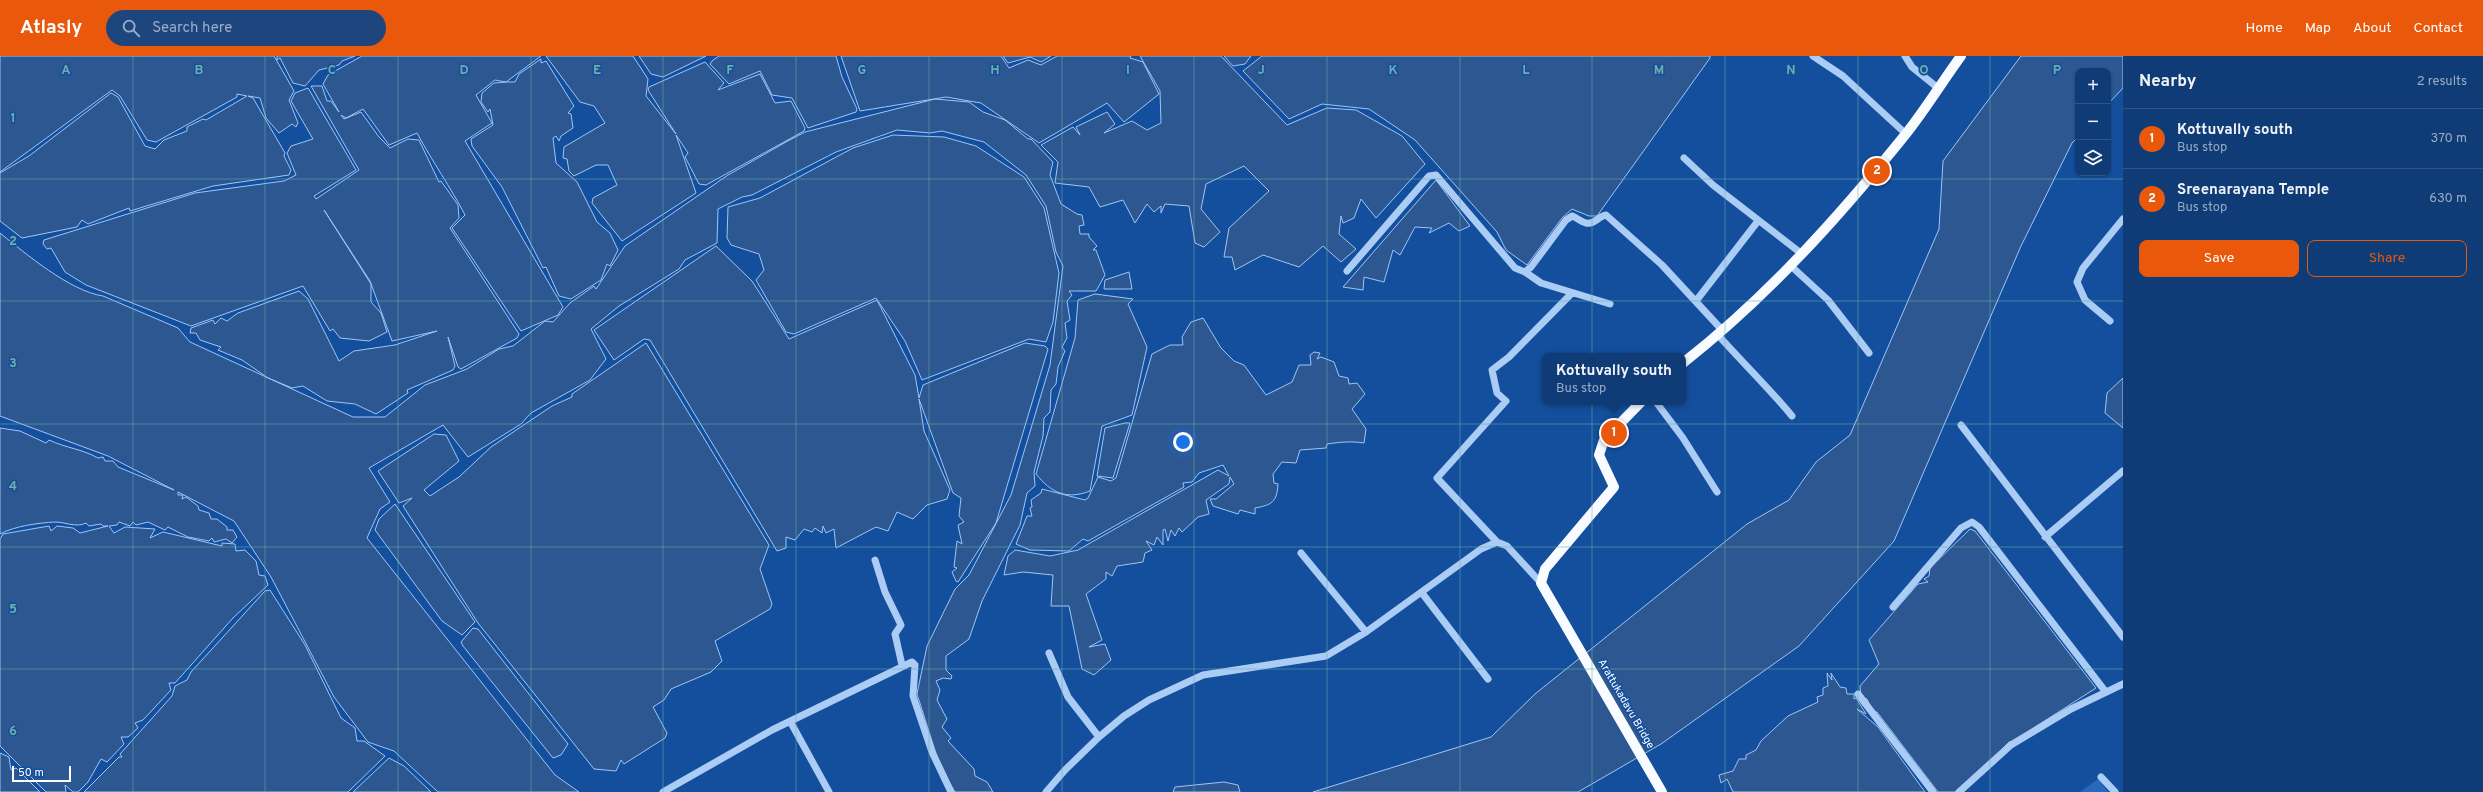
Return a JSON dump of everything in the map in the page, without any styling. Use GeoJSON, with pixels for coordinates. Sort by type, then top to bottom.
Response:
{"type":"FeatureCollection","features":[{"type":"Feature","properties":{"kind":"main road"},"geometry":{"type":"LineString","coordinates":[[1686,361],[1720,333],[1826,229],[1906,134],[1961,56]]}},
{"type":"Feature","properties":{"kind":"main road"},"geometry":{"type":"LineString","coordinates":[[1541,583],[1545,569],[1614,487],[1599,455],[1604,440],[1638,405]]}},
{"type":"Feature","properties":{"kind":"main road","name":"Arattukadavu Bridge"},"geometry":{"type":"LineString","coordinates":[[1541,583],[1568,627],[1662,792]]}},
{"type":"Feature","properties":{"kind":"street"},"geometry":{"type":"LineString","coordinates":[[1813,56],[1843,76],[1906,134]]}},
{"type":"Feature","properties":{"kind":"street"},"geometry":{"type":"LineString","coordinates":[[1905,56],[1912,67],[1938,88]]}},
{"type":"Feature","properties":{"kind":"street"},"geometry":{"type":"LineString","coordinates":[[1684,158],[1713,185],[1758,222],[1802,254]]}},
{"type":"Feature","properties":{"kind":"street"},"geometry":{"type":"LineString","coordinates":[[1347,271],[1429,176],[1436,175],[1515,268],[1525,272],[1541,283],[1610,304]]}},
{"type":"Feature","properties":{"kind":"street"},"geometry":{"type":"LineString","coordinates":[[1525,272],[1531,267],[1566,220],[1572,216],[1586,223],[1592,222],[1600,216],[1606,215],[1662,265],[1696,301],[1720,333],[1792,416]]}},
{"type":"Feature","properties":{"kind":"street"},"geometry":{"type":"LineString","coordinates":[[2110,321],[2085,300],[2077,282],[2083,268],[2123,219]]}},
{"type":"Feature","properties":{"kind":"street"},"geometry":{"type":"LineString","coordinates":[[1696,301],[1758,222]]}},
{"type":"Feature","properties":{"kind":"street"},"geometry":{"type":"LineString","coordinates":[[1790,266],[1828,300],[1869,353]]}},
{"type":"Feature","properties":{"kind":"street"},"geometry":{"type":"LineString","coordinates":[[1541,583],[1507,546],[1497,542],[1437,478],[1506,401],[1497,393],[1492,370],[1509,357],[1572,293]]}},
{"type":"Feature","properties":{"kind":"street"},"geometry":{"type":"LineString","coordinates":[[1658,405],[1683,438],[1717,492]]}},
{"type":"Feature","properties":{"kind":"street"},"geometry":{"type":"LineString","coordinates":[[1961,425],[2045,537],[2123,637]]}},
{"type":"Feature","properties":{"kind":"street"},"geometry":{"type":"LineString","coordinates":[[2045,537],[2123,470]]}},
{"type":"Feature","properties":{"kind":"street"},"geometry":{"type":"LineString","coordinates":[[1893,607],[1961,528],[1972,522],[1979,527],[2105,691]]}},
{"type":"Feature","properties":{"kind":"street"},"geometry":{"type":"LineString","coordinates":[[1046,792],[1065,770],[1099,737],[1124,716],[1149,700],[1204,675],[1326,656],[1366,632],[1481,549],[1497,542]]}},
{"type":"Feature","properties":{"kind":"street"},"geometry":{"type":"LineString","coordinates":[[1301,553],[1366,632]]}},
{"type":"Feature","properties":{"kind":"street"},"geometry":{"type":"LineString","coordinates":[[875,560],[885,592],[901,625],[895,634],[902,665]]}},
{"type":"Feature","properties":{"kind":"street"},"geometry":{"type":"LineString","coordinates":[[1422,593],[1488,679]]}},
{"type":"Feature","properties":{"kind":"street"},"geometry":{"type":"LineString","coordinates":[[1049,653],[1068,697],[1099,737]]}},
{"type":"Feature","properties":{"kind":"street"},"geometry":{"type":"LineString","coordinates":[[664,792],[790,721],[902,665],[912,662],[914,665],[913,696],[932,752],[951,792]]}},
{"type":"Feature","properties":{"kind":"street"},"geometry":{"type":"LineString","coordinates":[[1960,792],[2011,745],[2071,709],[2105,691],[2123,684]]}},
{"type":"Feature","properties":{"kind":"street"},"geometry":{"type":"LineString","coordinates":[[1858,694],[1934,792]]}},
{"type":"Feature","properties":{"kind":"street"},"geometry":{"type":"LineString","coordinates":[[790,721],[829,792]]}},
{"type":"Feature","properties":{"kind":"street"},"geometry":{"type":"LineString","coordinates":[[2101,777],[2115,792]]}},
{"type":"Feature","properties":{"kind":"shaded area"},"geometry":{"type":"Polygon","coordinates":[[[0,56],[274,56],[294,91],[289,100],[298,123],[296,127],[292,124],[279,133],[266,118],[260,98],[248,96],[253,98],[285,153],[284,156],[291,170],[289,175],[213,186],[130,211],[129,208],[88,224],[82,220],[77,227],[22,238],[0,221],[0,173],[29,156],[111,93],[118,97],[145,146],[155,149],[164,140],[187,131],[187,127],[203,119],[206,120],[247,96],[237,94],[237,97],[156,142],[147,140],[120,96],[112,90],[0,172],[0,56]]]}},
{"type":"Feature","properties":{"kind":"shaded area"},"geometry":{"type":"Polygon","coordinates":[[[277,56],[355,56],[342,61],[339,65],[319,70],[305,86],[293,83],[280,58],[277,60],[277,56]]]}},
{"type":"Feature","properties":{"kind":"shaded area"},"geometry":{"type":"Polygon","coordinates":[[[362,56],[541,56],[506,82],[495,80],[476,95],[492,123],[465,141],[563,307],[558,315],[521,331],[452,228],[465,215],[417,133],[389,145],[363,109],[346,118],[341,115],[344,119],[361,112],[379,137],[390,148],[408,139],[419,140],[439,182],[441,181],[458,205],[459,218],[450,228],[519,334],[517,338],[461,369],[458,367],[448,337],[455,366],[453,370],[407,390],[408,393],[376,414],[355,404],[327,401],[303,386],[292,388],[268,378],[242,360],[218,350],[221,347],[200,340],[196,333],[190,333],[191,328],[213,320],[215,324],[221,318],[227,321],[238,313],[299,291],[308,299],[339,361],[354,351],[395,345],[437,331],[392,341],[370,281],[324,210],[371,284],[371,302],[381,313],[387,332],[369,341],[340,338],[333,329],[330,331],[303,286],[191,326],[86,285],[65,272],[51,248],[47,249],[43,244],[44,240],[195,193],[284,181],[296,175],[287,153],[291,146],[313,139],[291,101],[295,93],[308,88],[356,170],[314,196],[316,199],[359,170],[311,86],[322,86],[327,101],[331,101],[339,112],[323,84],[328,75],[362,56]]]}},
{"type":"Feature","properties":{"kind":"shaded area"},"geometry":{"type":"Polygon","coordinates":[[[546,56],[633,56],[648,79],[646,96],[676,134],[648,90],[649,87],[705,62],[724,83],[718,90],[760,74],[775,103],[791,101],[805,128],[804,131],[706,185],[699,184],[685,157],[688,153],[676,135],[696,193],[622,241],[592,203],[593,198],[617,185],[608,165],[596,165],[574,176],[569,171],[567,159],[563,158],[564,147],[605,123],[594,106],[580,102],[546,56]]]}},
{"type":"Feature","properties":{"kind":"shaded area"},"geometry":{"type":"Polygon","coordinates":[[[639,56],[706,56],[663,77],[651,74],[639,56]]]}},
{"type":"Feature","properties":{"kind":"shaded area"},"geometry":{"type":"Polygon","coordinates":[[[719,56],[836,56],[842,77],[857,109],[856,112],[808,128],[792,98],[772,95],[760,71],[729,84],[710,64],[719,56]]]}},
{"type":"Feature","properties":{"kind":"shaded area"},"geometry":{"type":"Polygon","coordinates":[[[841,56],[1001,56],[1009,68],[1028,60],[1041,65],[1057,56],[1131,56],[1130,58],[1143,62],[1159,94],[1124,122],[1107,103],[1039,143],[981,103],[946,97],[860,111],[841,56]]]}},
{"type":"Feature","properties":{"kind":"shaded area"},"geometry":{"type":"Polygon","coordinates":[[[1003,56],[1051,56],[1041,62],[1030,57],[1008,63],[1003,56]]]}},
{"type":"Feature","properties":{"kind":"shaded area"},"geometry":{"type":"Polygon","coordinates":[[[1140,56],[1221,56],[1287,125],[1327,108],[1356,110],[1402,136],[1425,164],[1376,218],[1361,199],[1354,218],[1343,223],[1341,216],[1339,234],[1356,249],[1341,262],[1323,246],[1299,267],[1263,255],[1235,270],[1232,257],[1224,257],[1229,228],[1269,191],[1244,166],[1206,184],[1201,209],[1220,232],[1204,247],[1195,243],[1189,206],[1165,204],[1161,213],[1161,206],[1154,212],[1147,204],[1135,223],[1123,200],[1100,207],[1089,187],[1055,183],[1058,162],[1041,145],[1073,127],[1080,135],[1076,127],[1107,112],[1115,124],[1104,133],[1132,121],[1147,130],[1161,123],[1160,91],[1140,56]]]}},
{"type":"Feature","properties":{"kind":"shaded area"},"geometry":{"type":"Polygon","coordinates":[[[1224,56],[1251,56],[1245,64],[1233,66],[1224,56]]]}},
{"type":"Feature","properties":{"kind":"shaded area"},"geometry":{"type":"Polygon","coordinates":[[[1262,56],[1710,56],[1710,58],[1597,216],[1589,216],[1572,209],[1562,218],[1527,265],[1506,250],[1497,232],[1415,140],[1369,109],[1322,104],[1289,119],[1243,71],[1262,56]]]}},
{"type":"Feature","properties":{"kind":"shaded area"},"geometry":{"type":"Polygon","coordinates":[[[2021,56],[2123,56],[2123,88],[2111,101],[2111,68],[2075,68],[2075,140],[2072,143],[2021,246],[1894,541],[1799,646],[1661,744],[1578,792],[1313,792],[1491,737],[1535,694],[1747,524],[1789,500],[1816,462],[1850,435],[1939,229],[1943,161],[2021,56]]]}},
{"type":"Feature","properties":{"kind":"shaded area"},"geometry":{"type":"Polygon","coordinates":[[[541,59],[541,63],[546,61],[574,106],[568,113],[571,114],[573,128],[561,136],[559,141],[556,136],[553,138],[556,163],[577,182],[597,222],[610,233],[618,250],[610,266],[607,264],[601,280],[571,299],[559,296],[546,267],[543,268],[502,187],[472,146],[471,139],[493,125],[490,109],[488,112],[481,102],[482,93],[494,83],[515,82],[519,74],[541,59]]]}},
{"type":"Feature","properties":{"kind":"shaded area"},"geometry":{"type":"Polygon","coordinates":[[[935,99],[969,102],[983,112],[1005,120],[1028,139],[1031,139],[1053,162],[1050,175],[1061,204],[1077,214],[1082,215],[1084,225],[1079,226],[1080,234],[1089,234],[1089,237],[1097,246],[1093,250],[1096,250],[1105,275],[1096,291],[1069,291],[1072,295],[1067,301],[1070,320],[1065,323],[1067,338],[1062,347],[1065,351],[1058,367],[1056,384],[1051,390],[1050,412],[1044,418],[1043,436],[1034,472],[1035,486],[1027,493],[1020,525],[982,601],[969,639],[946,656],[946,670],[952,676],[951,679],[943,678],[936,681],[940,690],[937,700],[947,719],[942,727],[951,738],[948,741],[974,769],[975,776],[987,782],[993,792],[955,792],[941,769],[917,694],[927,646],[955,589],[969,575],[1011,495],[1050,365],[1063,266],[1056,252],[1046,206],[1026,175],[984,142],[942,131],[930,133],[897,130],[836,152],[752,195],[742,197],[718,209],[717,243],[685,260],[679,269],[619,306],[591,329],[606,359],[590,380],[531,413],[521,424],[468,457],[443,425],[369,468],[390,502],[380,509],[367,538],[555,775],[579,792],[438,792],[394,751],[368,742],[334,697],[271,577],[234,521],[178,492],[178,495],[183,495],[182,499],[186,497],[198,506],[199,510],[209,513],[211,519],[217,519],[227,527],[227,530],[233,530],[237,537],[232,543],[226,539],[214,542],[212,538],[209,541],[188,537],[168,527],[165,530],[148,522],[136,525],[133,522],[130,526],[119,522],[117,525],[109,526],[114,533],[125,527],[155,529],[150,538],[163,532],[222,546],[222,543],[235,544],[236,551],[245,550],[256,561],[259,575],[265,576],[268,585],[233,618],[175,683],[169,683],[171,690],[143,720],[135,723],[138,728],[128,737],[121,737],[124,744],[107,762],[101,759],[88,782],[78,792],[73,792],[65,785],[66,792],[46,792],[0,746],[0,539],[3,534],[49,526],[51,531],[57,526],[73,528],[80,533],[108,526],[103,526],[101,524],[89,526],[86,523],[78,525],[48,522],[20,527],[0,534],[0,428],[20,431],[46,443],[49,440],[98,458],[103,457],[105,461],[113,461],[118,467],[174,490],[108,456],[0,416],[0,233],[35,261],[63,279],[90,293],[103,296],[178,328],[190,342],[353,417],[385,417],[425,385],[467,369],[499,349],[513,346],[545,321],[553,322],[570,303],[594,286],[596,289],[625,246],[728,175],[805,132],[935,99]]]}},
{"type":"Feature","properties":{"kind":"shaded area"},"geometry":{"type":"Polygon","coordinates":[[[893,135],[944,137],[976,146],[1024,177],[1044,208],[1059,273],[1053,322],[1046,342],[1029,339],[922,380],[905,341],[876,298],[794,334],[786,332],[756,280],[764,270],[759,254],[731,245],[727,238],[728,207],[760,198],[853,148],[893,135]]]}},
{"type":"Feature","properties":{"kind":"shaded area"},"geometry":{"type":"Polygon","coordinates":[[[1436,180],[1470,226],[1459,231],[1449,223],[1429,233],[1432,228],[1415,227],[1400,255],[1393,250],[1384,282],[1364,277],[1363,290],[1343,287],[1436,180]]]}},
{"type":"Feature","properties":{"kind":"shaded area"},"geometry":{"type":"Polygon","coordinates":[[[716,246],[752,281],[789,339],[877,300],[915,375],[919,398],[923,385],[1025,343],[1045,346],[1048,349],[996,523],[958,582],[956,581],[952,572],[957,568],[954,567],[957,541],[962,544],[958,525],[964,522],[959,516],[961,498],[953,493],[919,399],[924,431],[950,490],[947,499],[927,505],[913,519],[897,512],[888,531],[876,527],[836,548],[834,529],[826,533],[823,526],[822,533],[815,528],[812,532],[804,529],[795,540],[786,537],[786,548],[777,551],[650,340],[644,339],[614,360],[594,330],[716,246]]]}},
{"type":"Feature","properties":{"kind":"shaded area"},"geometry":{"type":"Polygon","coordinates":[[[1129,272],[1132,289],[1104,289],[1105,280],[1129,272]]]}},
{"type":"Feature","properties":{"kind":"shaded area"},"geometry":{"type":"Polygon","coordinates":[[[1095,294],[1133,299],[1128,304],[1147,347],[1132,415],[1102,426],[1090,491],[1082,494],[1067,495],[1048,486],[1036,474],[1075,338],[1078,300],[1095,294]]]}},
{"type":"Feature","properties":{"kind":"shaded area"},"geometry":{"type":"Polygon","coordinates":[[[1203,318],[1221,348],[1234,361],[1244,365],[1266,395],[1292,382],[1299,365],[1311,365],[1310,355],[1314,352],[1320,353],[1317,359],[1321,357],[1334,362],[1339,376],[1348,378],[1349,384],[1357,383],[1365,394],[1352,409],[1366,429],[1364,443],[1350,442],[1327,444],[1326,448],[1300,450],[1296,463],[1282,462],[1273,474],[1274,483],[1278,484],[1275,499],[1266,506],[1255,508],[1255,514],[1240,510],[1238,514],[1213,506],[1210,499],[1216,499],[1234,484],[1230,477],[1229,484],[1206,500],[1209,514],[1198,517],[1182,532],[1179,528],[1175,536],[1171,530],[1168,541],[1165,529],[1163,530],[1163,545],[1157,537],[1154,545],[1146,541],[1152,550],[1145,553],[1143,562],[1117,566],[1112,576],[1106,572],[1106,579],[1086,594],[1102,640],[1089,647],[1105,644],[1111,660],[1094,675],[1082,669],[1069,606],[1051,606],[1053,575],[1023,572],[1004,575],[1008,556],[1015,550],[1050,556],[1078,550],[1218,470],[1229,476],[1223,465],[1199,473],[1192,482],[1183,483],[1184,487],[1088,541],[1083,539],[1069,551],[1030,550],[1016,544],[1027,516],[1032,516],[1030,508],[1032,507],[1031,500],[1041,493],[1042,489],[1085,500],[1088,498],[1098,477],[1111,481],[1116,478],[1152,354],[1170,345],[1183,345],[1182,337],[1191,322],[1203,318]]]}},
{"type":"Feature","properties":{"kind":"shaded area"},"geometry":{"type":"Polygon","coordinates":[[[646,343],[769,545],[760,569],[772,604],[770,609],[715,641],[722,661],[711,672],[671,689],[664,700],[653,707],[667,733],[665,738],[624,764],[621,760],[616,771],[594,769],[478,623],[403,506],[412,498],[399,503],[378,471],[434,434],[446,435],[459,461],[424,490],[430,496],[459,477],[491,447],[552,406],[572,397],[572,394],[646,343]]]}},
{"type":"Feature","properties":{"kind":"shaded area"},"geometry":{"type":"Polygon","coordinates":[[[2123,378],[2123,428],[2105,413],[2107,393],[2123,378]]]}},
{"type":"Feature","properties":{"kind":"shaded area"},"geometry":{"type":"Polygon","coordinates":[[[1130,423],[1113,478],[1097,476],[1105,428],[1130,423]]]}},
{"type":"Feature","properties":{"kind":"shaded area"},"geometry":{"type":"Polygon","coordinates":[[[395,504],[475,622],[462,635],[442,621],[375,530],[379,519],[395,504]]]}},
{"type":"Feature","properties":{"kind":"shaded area"},"geometry":{"type":"Polygon","coordinates":[[[1970,529],[1975,531],[2096,688],[2035,727],[2018,740],[2009,742],[1977,775],[1955,792],[1938,792],[1877,712],[1873,712],[1867,699],[1861,697],[1860,686],[1879,664],[1869,640],[1918,584],[1928,582],[1924,579],[1929,576],[1930,568],[1970,529]]]}},
{"type":"Feature","properties":{"kind":"shaded area"},"geometry":{"type":"Polygon","coordinates":[[[270,590],[305,645],[341,718],[355,728],[357,741],[364,741],[385,756],[348,792],[84,792],[119,757],[122,757],[120,754],[172,696],[175,686],[187,680],[191,672],[265,591],[270,590]]]}},
{"type":"Feature","properties":{"kind":"shaded area"},"geometry":{"type":"Polygon","coordinates":[[[473,628],[478,629],[568,744],[561,755],[553,758],[463,646],[461,642],[473,628]]]}},
{"type":"Feature","properties":{"kind":"shaded area"},"geometry":{"type":"Polygon","coordinates":[[[1827,673],[1832,680],[1831,673],[1840,687],[1846,688],[1847,694],[1854,694],[1854,699],[1856,698],[1866,714],[1857,709],[1878,727],[1925,792],[1733,792],[1727,779],[1721,783],[1719,775],[1733,771],[1739,759],[1746,759],[1746,755],[1756,750],[1761,741],[1788,716],[1818,702],[1817,697],[1823,695],[1823,688],[1828,686],[1827,673]]]}},
{"type":"Feature","properties":{"kind":"shaded area"},"geometry":{"type":"Polygon","coordinates":[[[0,753],[9,757],[11,770],[16,768],[40,792],[0,792],[0,753]]]}},
{"type":"Feature","properties":{"kind":"shaded area"},"geometry":{"type":"Polygon","coordinates":[[[389,758],[404,766],[431,792],[353,792],[389,758]]]}},
{"type":"Feature","properties":{"kind":"shaded area"},"geometry":{"type":"Polygon","coordinates":[[[2098,779],[2108,792],[2080,792],[2098,779]]]}},
{"type":"Feature","properties":{"kind":"shaded area"},"geometry":{"type":"Polygon","coordinates":[[[1224,782],[1238,785],[1240,792],[1173,792],[1175,787],[1224,782]]]}},
{"type":"Feature","properties":{"kind":"place","name":"Sreenarayana Temple"},"geometry":{"type":"Point","coordinates":[1877,171]}},
{"type":"Feature","properties":{"kind":"place","name":"Kottuvally south"},"geometry":{"type":"Point","coordinates":[1614,433]}}]}
